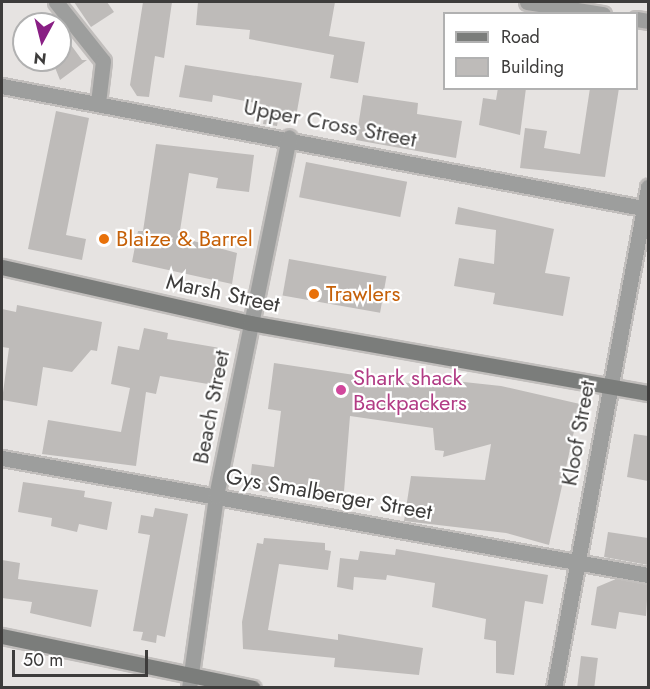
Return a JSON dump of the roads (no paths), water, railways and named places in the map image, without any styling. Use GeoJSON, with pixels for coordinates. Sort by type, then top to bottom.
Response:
{"type":"FeatureCollection","features":[{"type":"Feature","properties":{"kind":"street"},"geometry":{"type":"LineString","coordinates":[[56,2],[103,61],[98,103]]}},
{"type":"Feature","properties":{"kind":"street"},"geometry":{"type":"LineString","coordinates":[[527,2],[590,12]]}},
{"type":"Feature","properties":{"kind":"street","name":"Upper Cross Street"},"geometry":{"type":"LineString","coordinates":[[2,86],[290,137],[647,209]]}},
{"type":"Feature","properties":{"kind":"street","name":"Beach Street"},"geometry":{"type":"LineString","coordinates":[[189,682],[216,496],[290,137]]}},
{"type":"Feature","properties":{"kind":"street","name":"Kloof Street"},"geometry":{"type":"LineString","coordinates":[[554,687],[609,386],[647,209],[648,187]]}},
{"type":"Feature","properties":{"kind":"street","name":"Marsh Street"},"geometry":{"type":"LineString","coordinates":[[2,267],[250,323],[648,393]]}},
{"type":"Feature","properties":{"kind":"street","name":"Gys Smalberger Street"},"geometry":{"type":"LineString","coordinates":[[2,458],[648,575]]}},
{"type":"Feature","properties":{"kind":"street"},"geometry":{"type":"LineString","coordinates":[[2,636],[189,682],[253,687]]}},
{"type":"Feature","properties":{"kind":"place","name":"Blaize & Barrel"},"geometry":{"type":"Point","coordinates":[104,239]}},
{"type":"Feature","properties":{"kind":"place","name":"Trawlers"},"geometry":{"type":"Point","coordinates":[314,294]}},
{"type":"Feature","properties":{"kind":"place","name":"Shark shack Backpackers"},"geometry":{"type":"Point","coordinates":[341,390]}}]}
